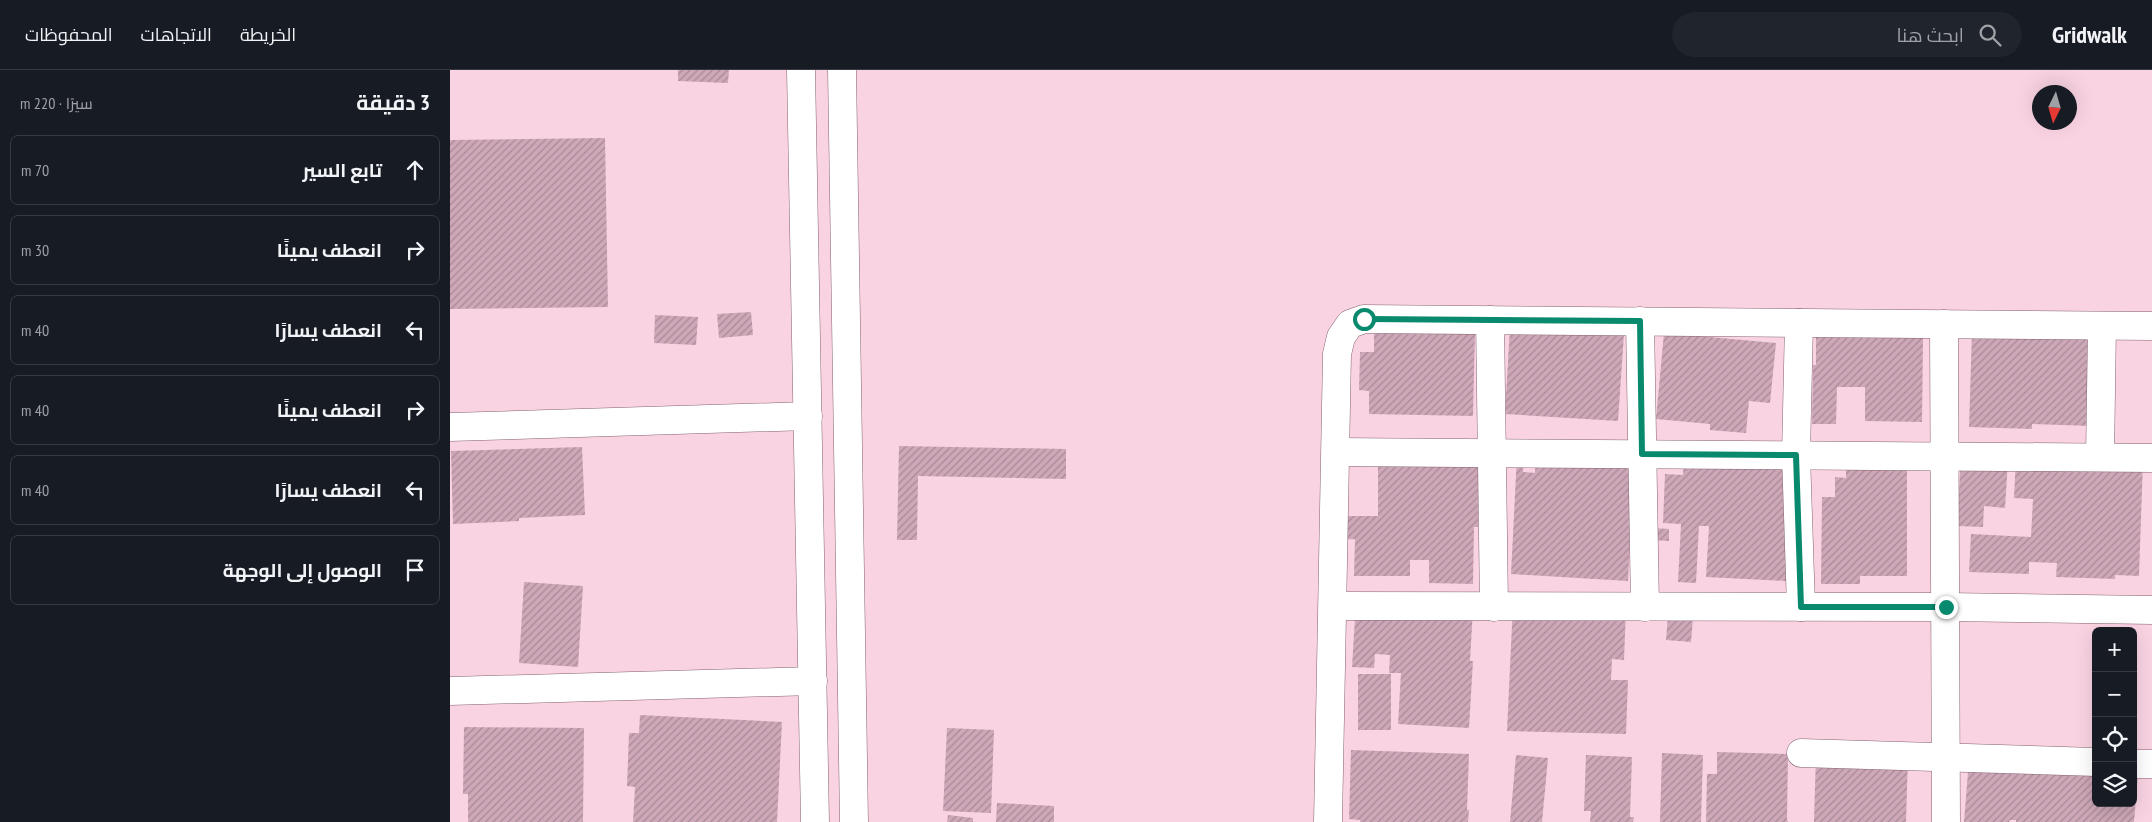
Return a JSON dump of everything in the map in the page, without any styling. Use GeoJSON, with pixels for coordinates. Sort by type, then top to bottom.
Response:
{"type":"FeatureCollection","features":[{"type":"Feature","properties":{"kind":"street"},"geometry":{"type":"LineString","coordinates":[[801,70],[815,822]]}},
{"type":"Feature","properties":{"kind":"street"},"geometry":{"type":"LineString","coordinates":[[842,70],[854,822]]}},
{"type":"Feature","properties":{"kind":"street"},"geometry":{"type":"LineString","coordinates":[[1328,822],[1337,354],[1341,338],[1350,324],[1364,319],[2152,326]]}},
{"type":"Feature","properties":{"kind":"street"},"geometry":{"type":"LineString","coordinates":[[1490,320],[1494,606]]}},
{"type":"Feature","properties":{"kind":"street"},"geometry":{"type":"LineString","coordinates":[[1640,321],[1645,607]]}},
{"type":"Feature","properties":{"kind":"street"},"geometry":{"type":"LineString","coordinates":[[1799,323],[1796,455],[1801,607]]}},
{"type":"Feature","properties":{"kind":"street"},"geometry":{"type":"LineString","coordinates":[[1944,324],[1946,822]]}},
{"type":"Feature","properties":{"kind":"street"},"geometry":{"type":"LineString","coordinates":[[2100,457],[2102,326]]}},
{"type":"Feature","properties":{"kind":"street"},"geometry":{"type":"LineString","coordinates":[[450,428],[808,416]]}},
{"type":"Feature","properties":{"kind":"street"},"geometry":{"type":"LineString","coordinates":[[1336,452],[2152,458]]}},
{"type":"Feature","properties":{"kind":"street"},"geometry":{"type":"LineString","coordinates":[[1333,606],[1946,607],[2152,610]]}},
{"type":"Feature","properties":{"kind":"street"},"geometry":{"type":"LineString","coordinates":[[450,691],[813,681]]}},
{"type":"Feature","properties":{"kind":"street"},"geometry":{"type":"LineString","coordinates":[[1801,754],[2092,762]]}},
{"type":"Feature","properties":{"kind":"street"},"geometry":{"type":"LineString","coordinates":[[2137,764],[2152,764]]}},
{"type":"Feature","properties":{"kind":"building"},"geometry":{"type":"Polygon","coordinates":[[[678,70],[729,70],[728,83],[678,81],[678,70]]]}},
{"type":"Feature","properties":{"kind":"building"},"geometry":{"type":"Polygon","coordinates":[[[605,138],[608,307],[450,309],[450,140],[605,138]]]}},
{"type":"Feature","properties":{"kind":"building"},"geometry":{"type":"Polygon","coordinates":[[[751,312],[753,335],[719,338],[717,314],[751,312]]]}},
{"type":"Feature","properties":{"kind":"building"},"geometry":{"type":"Polygon","coordinates":[[[655,315],[698,317],[696,345],[654,343],[655,315]]]}},
{"type":"Feature","properties":{"kind":"building"},"geometry":{"type":"Polygon","coordinates":[[[1510,327],[1624,334],[1618,421],[1505,414],[1510,327]]]}},
{"type":"Feature","properties":{"kind":"building"},"geometry":{"type":"Polygon","coordinates":[[[1374,330],[1475,332],[1473,416],[1369,414],[1369,391],[1359,390],[1360,352],[1374,352],[1374,330]]]}},
{"type":"Feature","properties":{"kind":"building"},"geometry":{"type":"Polygon","coordinates":[[[1972,332],[2095,337],[2092,426],[2032,424],[2032,429],[1969,427],[1972,332]]]}},
{"type":"Feature","properties":{"kind":"building"},"geometry":{"type":"Polygon","coordinates":[[[1664,333],[1776,343],[1770,403],[1749,401],[1746,433],[1710,430],[1710,424],[1656,419],[1664,333]]]}},
{"type":"Feature","properties":{"kind":"building"},"geometry":{"type":"Polygon","coordinates":[[[1816,337],[1923,338],[1922,422],[1865,421],[1865,387],[1837,387],[1836,424],[1812,424],[1813,365],[1816,365],[1816,337]]]}},
{"type":"Feature","properties":{"kind":"building"},"geometry":{"type":"Polygon","coordinates":[[[899,446],[1066,449],[1066,479],[918,476],[917,540],[897,540],[899,446]]]}},
{"type":"Feature","properties":{"kind":"building"},"geometry":{"type":"Polygon","coordinates":[[[582,447],[585,515],[453,524],[451,451],[582,447]]]}},
{"type":"Feature","properties":{"kind":"building"},"geometry":{"type":"Polygon","coordinates":[[[1536,451],[1634,456],[1628,581],[1511,574],[1517,455],[1524,455],[1523,472],[1535,473],[1536,451]]]}},
{"type":"Feature","properties":{"kind":"building"},"geometry":{"type":"Polygon","coordinates":[[[1684,455],[1793,460],[1787,581],[1706,577],[1709,526],[1699,526],[1696,583],[1678,582],[1681,524],[1663,523],[1665,474],[1683,475],[1684,455]]]}},
{"type":"Feature","properties":{"kind":"building"},"geometry":{"type":"Polygon","coordinates":[[[1378,456],[1478,456],[1478,527],[1474,527],[1473,584],[1429,583],[1429,560],[1410,560],[1410,576],[1354,576],[1355,539],[1342,540],[1342,516],[1378,516],[1378,456]]]}},
{"type":"Feature","properties":{"kind":"building"},"geometry":{"type":"Polygon","coordinates":[[[2016,456],[2143,461],[2139,576],[2115,575],[2115,579],[2056,577],[2057,563],[2029,562],[2029,574],[1969,572],[1971,534],[2031,537],[2033,499],[2014,498],[2016,456]]]}},
{"type":"Feature","properties":{"kind":"building"},"geometry":{"type":"Polygon","coordinates":[[[1907,458],[1907,576],[1860,576],[1860,584],[1821,584],[1822,497],[1835,497],[1835,477],[1846,478],[1846,459],[1907,458]]]}},
{"type":"Feature","properties":{"kind":"building"},"geometry":{"type":"Polygon","coordinates":[[[1961,459],[2008,461],[2005,508],[1984,506],[1983,527],[1957,526],[1961,459]]]}},
{"type":"Feature","properties":{"kind":"building"},"geometry":{"type":"Polygon","coordinates":[[[1653,528],[1669,529],[1669,541],[1653,540],[1653,528]]]}},
{"type":"Feature","properties":{"kind":"building"},"geometry":{"type":"Polygon","coordinates":[[[524,582],[583,586],[578,667],[519,663],[524,582]]]}},
{"type":"Feature","properties":{"kind":"building"},"geometry":{"type":"Polygon","coordinates":[[[1356,602],[1473,609],[1470,661],[1473,661],[1469,728],[1398,724],[1401,673],[1389,673],[1390,655],[1375,654],[1374,668],[1352,667],[1356,602]]]}},
{"type":"Feature","properties":{"kind":"building"},"geometry":{"type":"Polygon","coordinates":[[[1513,604],[1626,609],[1624,660],[1612,659],[1611,680],[1628,680],[1626,734],[1507,731],[1513,604]]]}},
{"type":"Feature","properties":{"kind":"building"},"geometry":{"type":"Polygon","coordinates":[[[1668,616],[1693,618],[1691,642],[1666,640],[1668,616]]]}},
{"type":"Feature","properties":{"kind":"building"},"geometry":{"type":"Polygon","coordinates":[[[1358,674],[1391,674],[1391,730],[1358,730],[1358,674]]]}},
{"type":"Feature","properties":{"kind":"building"},"geometry":{"type":"Polygon","coordinates":[[[640,715],[782,722],[777,822],[633,822],[635,787],[627,786],[629,733],[639,733],[640,715]]]}},
{"type":"Feature","properties":{"kind":"building"},"geometry":{"type":"Polygon","coordinates":[[[464,727],[584,728],[583,822],[468,822],[468,794],[463,794],[464,727]]]}},
{"type":"Feature","properties":{"kind":"building"},"geometry":{"type":"Polygon","coordinates":[[[947,728],[994,730],[991,813],[943,811],[947,728]]]}},
{"type":"Feature","properties":{"kind":"building"},"geometry":{"type":"Polygon","coordinates":[[[1970,747],[2092,757],[2092,807],[2135,807],[2134,822],[2016,822],[2016,820],[2010,820],[2009,822],[1964,822],[1970,747]]]}},
{"type":"Feature","properties":{"kind":"building"},"geometry":{"type":"Polygon","coordinates":[[[1351,750],[1469,754],[1468,822],[1360,822],[1360,820],[1349,819],[1351,750]]]}},
{"type":"Feature","properties":{"kind":"building"},"geometry":{"type":"Polygon","coordinates":[[[1717,752],[1788,754],[1788,822],[1706,822],[1707,774],[1717,774],[1717,752]]]}},
{"type":"Feature","properties":{"kind":"building"},"geometry":{"type":"Polygon","coordinates":[[[1662,753],[1703,755],[1701,822],[1660,822],[1662,753]]]}},
{"type":"Feature","properties":{"kind":"building"},"geometry":{"type":"Polygon","coordinates":[[[1516,755],[1548,758],[1542,822],[1510,822],[1516,755]]]}},
{"type":"Feature","properties":{"kind":"building"},"geometry":{"type":"Polygon","coordinates":[[[1586,755],[1632,757],[1630,817],[1634,817],[1633,822],[1590,822],[1591,811],[1584,811],[1586,755]]]}},
{"type":"Feature","properties":{"kind":"building"},"geometry":{"type":"Polygon","coordinates":[[[1816,755],[1908,757],[1906,822],[1814,822],[1816,755]]]}},
{"type":"Feature","properties":{"kind":"building"},"geometry":{"type":"Polygon","coordinates":[[[2137,761],[2139,761],[2137,785],[2137,761]]]}},
{"type":"Feature","properties":{"kind":"building"},"geometry":{"type":"Polygon","coordinates":[[[997,803],[1054,806],[1054,822],[996,822],[997,803]]]}},
{"type":"Feature","properties":{"kind":"building"},"geometry":{"type":"Polygon","coordinates":[[[948,815],[973,818],[973,822],[947,822],[948,815]]]}},
{"type":"Feature","properties":{"kind":"route"},"geometry":{"type":"LineString","coordinates":[[1364,319],[1640,321],[1642,454],[1796,455],[1801,607],[1946,607]]}}]}
